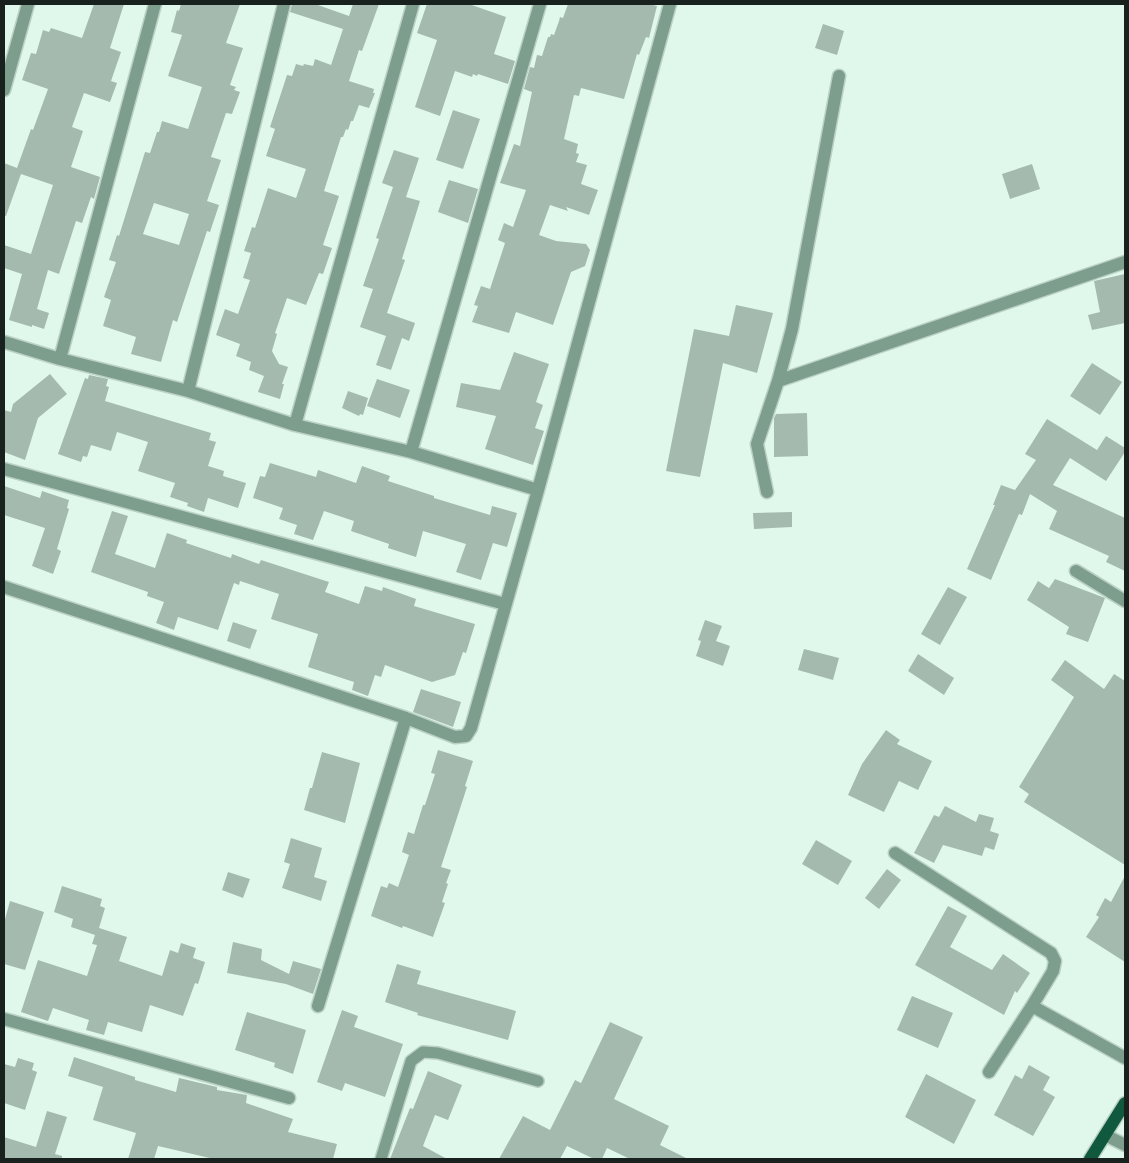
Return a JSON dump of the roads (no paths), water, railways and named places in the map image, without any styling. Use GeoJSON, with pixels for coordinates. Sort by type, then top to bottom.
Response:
{"type":"FeatureCollection","features":[{"type":"Feature","properties":{"kind":"main road"},"geometry":{"type":"LineString","coordinates":[[1090,1159],[1125,1103]]}},
{"type":"Feature","properties":{"kind":"street"},"geometry":{"type":"LineString","coordinates":[[4,90],[28,4]]}},
{"type":"Feature","properties":{"kind":"street"},"geometry":{"type":"LineString","coordinates":[[60,359],[155,4]]}},
{"type":"Feature","properties":{"kind":"street"},"geometry":{"type":"LineString","coordinates":[[188,391],[284,4]]}},
{"type":"Feature","properties":{"kind":"street"},"geometry":{"type":"LineString","coordinates":[[295,425],[412,4]]}},
{"type":"Feature","properties":{"kind":"street"},"geometry":{"type":"LineString","coordinates":[[412,452],[540,4]]}},
{"type":"Feature","properties":{"kind":"street"},"geometry":{"type":"LineString","coordinates":[[4,587],[406,718],[455,737],[466,736],[471,728],[538,490],[670,4]]}},
{"type":"Feature","properties":{"kind":"street"},"geometry":{"type":"LineString","coordinates":[[767,492],[757,444],[778,381],[792,330],[839,76]]}},
{"type":"Feature","properties":{"kind":"street"},"geometry":{"type":"LineString","coordinates":[[778,381],[1125,262]]}},
{"type":"Feature","properties":{"kind":"street"},"geometry":{"type":"LineString","coordinates":[[4,342],[60,359],[188,391],[295,425],[412,452],[538,490]]}},
{"type":"Feature","properties":{"kind":"street"},"geometry":{"type":"LineString","coordinates":[[4,469],[505,604]]}},
{"type":"Feature","properties":{"kind":"street"},"geometry":{"type":"LineString","coordinates":[[1076,571],[1125,601]]}},
{"type":"Feature","properties":{"kind":"street"},"geometry":{"type":"LineString","coordinates":[[318,1006],[406,718]]}},
{"type":"Feature","properties":{"kind":"street"},"geometry":{"type":"LineString","coordinates":[[894,853],[1051,953],[1055,961],[1053,971],[989,1072]]}},
{"type":"Feature","properties":{"kind":"street"},"geometry":{"type":"LineString","coordinates":[[1032,1006],[1125,1058]]}},
{"type":"Feature","properties":{"kind":"street"},"geometry":{"type":"LineString","coordinates":[[4,1019],[289,1098]]}},
{"type":"Feature","properties":{"kind":"street"},"geometry":{"type":"LineString","coordinates":[[1105,1135],[1125,1145]]}},
{"type":"Feature","properties":{"kind":"lane"},"geometry":{"type":"LineString","coordinates":[[381,1159],[411,1061],[423,1052],[438,1053],[538,1081]]}}]}
